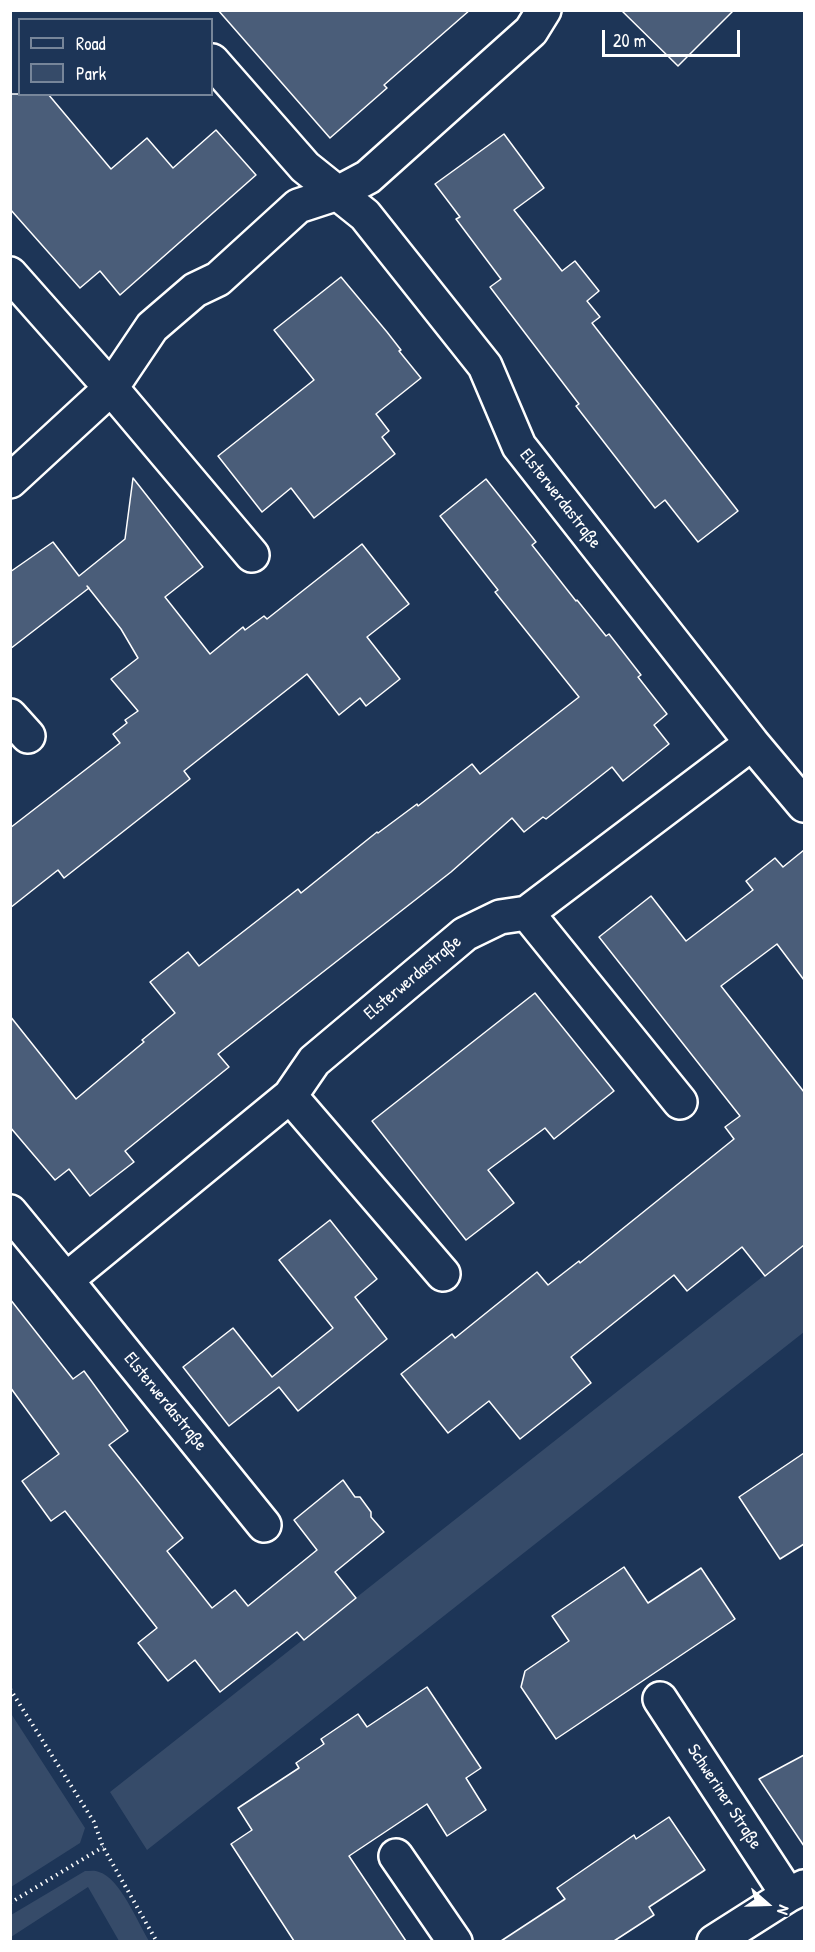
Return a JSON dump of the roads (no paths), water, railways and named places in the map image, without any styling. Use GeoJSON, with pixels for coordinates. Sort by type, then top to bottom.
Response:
{"type":"FeatureCollection","features":[{"type":"Feature","properties":{"kind":"street"},"geometry":{"type":"LineString","coordinates":[[10,481],[111,388],[152,327],[195,290],[218,279],[298,206],[338,193],[368,177],[531,31],[544,10]]}},
{"type":"Feature","properties":{"kind":"street","name":"Elsterwerdastraße"},"geometry":{"type":"LineString","coordinates":[[213,62],[305,167],[365,215],[485,366],[519,446],[752,743],[804,805]]}},
{"type":"Feature","properties":{"kind":"street"},"geometry":{"type":"LineString","coordinates":[[10,274],[111,388],[252,555]]}},
{"type":"Feature","properties":{"kind":"street","name":"Elsterwerdastraße"},"geometry":{"type":"LineString","coordinates":[[66,1280],[290,1096],[314,1061],[465,934],[500,917],[527,913],[752,743]]}},
{"type":"Feature","properties":{"kind":"street"},"geometry":{"type":"LineString","coordinates":[[527,913],[680,1102]]}},
{"type":"Feature","properties":{"kind":"street"},"geometry":{"type":"LineString","coordinates":[[290,1096],[443,1274]]}},
{"type":"Feature","properties":{"kind":"street","name":"Elsterwerdastraße"},"geometry":{"type":"LineString","coordinates":[[10,1212],[264,1525]]}},
{"type":"Feature","properties":{"kind":"street","name":"Schweriner Straße"},"geometry":{"type":"LineString","coordinates":[[660,1699],[796,1891],[714,1941]]}},
{"type":"Feature","properties":{"kind":"street"},"geometry":{"type":"LineString","coordinates":[[396,1856],[455,1941]]}}]}
